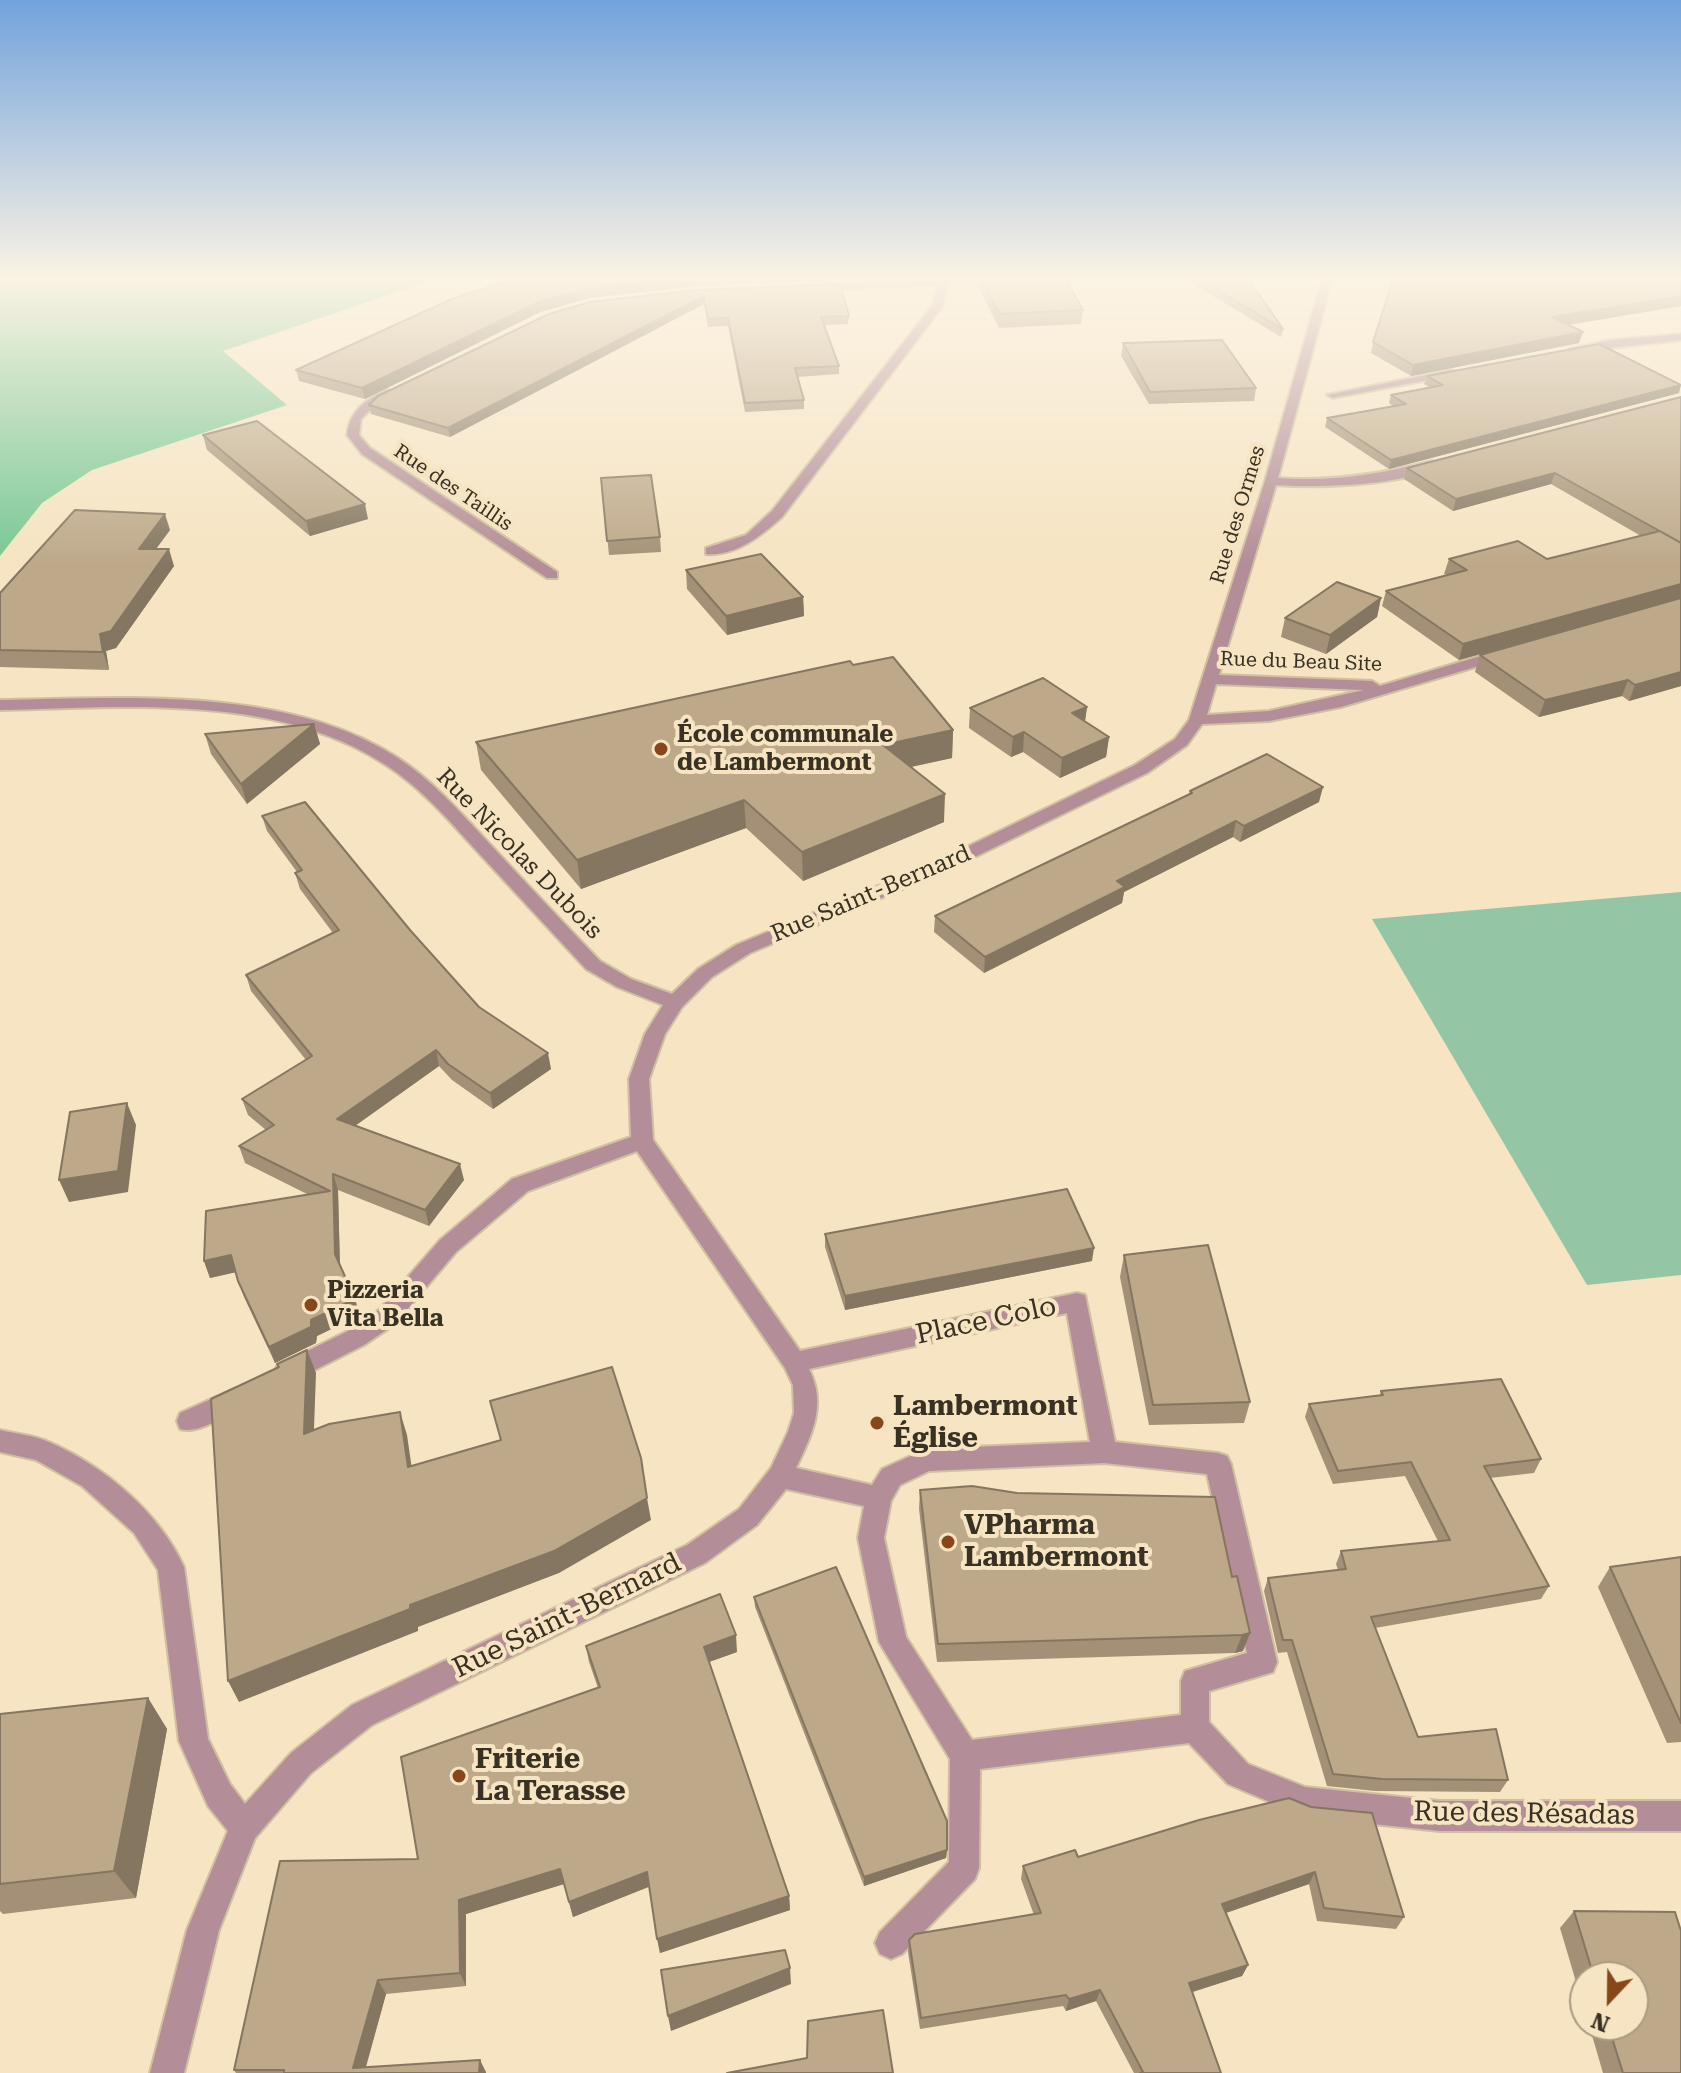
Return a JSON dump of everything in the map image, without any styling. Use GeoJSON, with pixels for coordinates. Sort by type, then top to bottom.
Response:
{"type":"FeatureCollection","features":[{"type":"Feature","properties":{"kind":"street"},"geometry":{"type":"LineString","coordinates":[[711,551],[751,538],[777,514],[886,373]]}},
{"type":"Feature","properties":{"kind":"street","name":"Rue des Ormes"},"geometry":{"type":"LineString","coordinates":[[1197,720],[1301,373]]}},
{"type":"Feature","properties":{"kind":"street"},"geometry":{"type":"LineString","coordinates":[[1333,395],[1453,373]]}},
{"type":"Feature","properties":{"kind":"street","name":"Rue des Taillis"},"geometry":{"type":"LineString","coordinates":[[403,386],[374,400],[355,418],[353,435],[366,451],[552,575]]}},
{"type":"Feature","properties":{"kind":"street"},"geometry":{"type":"LineString","coordinates":[[1271,481],[1341,485],[1371,481],[1445,462]]}},
{"type":"Feature","properties":{"kind":"street","name":"Rue du Beau Site"},"geometry":{"type":"LineString","coordinates":[[1197,720],[1269,716],[1341,702],[1514,651]]}},
{"type":"Feature","properties":{"kind":"street","name":"Rue du Beau Site"},"geometry":{"type":"LineString","coordinates":[[1209,679],[1343,686],[1392,685]]}},
{"type":"Feature","properties":{"kind":"street","name":"Rue Nicolas Dubois"},"geometry":{"type":"LineString","coordinates":[[0,705],[156,705],[217,710],[308,724],[354,740],[392,761],[441,802],[593,965],[624,983],[675,1002]]}},
{"type":"Feature","properties":{"kind":"street","name":"Rue Saint-Bernard"},"geometry":{"type":"LineString","coordinates":[[167,2073],[203,1930],[244,1828],[301,1763],[362,1715],[696,1554],[748,1517],[780,1476],[806,1413],[805,1385],[794,1362],[642,1141],[639,1079],[655,1034],[675,1002],[705,973],[743,949],[942,866],[1141,769],[1181,742],[1197,720]]}},
{"type":"Feature","properties":{"kind":"street"},"geometry":{"type":"LineString","coordinates":[[189,1421],[356,1338],[387,1317],[448,1246],[520,1185],[642,1141]]}},
{"type":"Feature","properties":{"kind":"street","name":"Place Colo"},"geometry":{"type":"LineString","coordinates":[[794,1362],[1077,1302],[1104,1452]]}},
{"type":"Feature","properties":{"kind":"street"},"geometry":{"type":"LineString","coordinates":[[0,1441],[41,1450],[91,1478],[143,1525],[171,1567],[194,1741],[219,1795],[244,1828]]}},
{"type":"Feature","properties":{"kind":"street"},"geometry":{"type":"LineString","coordinates":[[891,1943],[964,1868],[965,1756],[893,1642],[871,1538],[878,1498],[891,1477],[926,1460],[1104,1452],[1218,1464],[1263,1662],[1195,1681],[1195,1728],[965,1756]]}},
{"type":"Feature","properties":{"kind":"street"},"geometry":{"type":"LineString","coordinates":[[780,1476],[878,1498]]}},
{"type":"Feature","properties":{"kind":"street","name":"Rue des Résadas"},"geometry":{"type":"LineString","coordinates":[[1195,1728],[1238,1774],[1305,1802],[1440,1816],[1681,1816]]}},
{"type":"Feature","properties":{"kind":"green space"},"geometry":{"type":"Polygon","coordinates":[[[0,373],[249,373],[287,405],[92,470],[42,503],[0,556],[0,373]]]}},
{"type":"Feature","properties":{"kind":"green space"},"geometry":{"type":"Polygon","coordinates":[[[1681,892],[1681,1275],[1587,1285],[1372,919],[1681,892]]]}},
{"type":"Feature","properties":{"kind":"building"},"geometry":{"type":"Polygon","coordinates":[[[306,373],[393,373],[362,388],[306,373]]]}},
{"type":"Feature","properties":{"kind":"building"},"geometry":{"type":"Polygon","coordinates":[[[427,373],[555,373],[448,428],[369,405],[378,396],[427,373]]]}},
{"type":"Feature","properties":{"kind":"building"},"geometry":{"type":"Polygon","coordinates":[[[739,373],[796,373],[804,400],[745,403],[739,373]]]}},
{"type":"Feature","properties":{"kind":"building"},"geometry":{"type":"Polygon","coordinates":[[[1139,373],[1245,373],[1256,388],[1150,392],[1139,373]]]}},
{"type":"Feature","properties":{"kind":"building"},"geometry":{"type":"Polygon","coordinates":[[[1445,373],[1656,373],[1681,385],[1391,460],[1327,418],[1406,404],[1391,395],[1443,385],[1427,376],[1445,373]]]}},
{"type":"Feature","properties":{"kind":"building"},"geometry":{"type":"Polygon","coordinates":[[[1681,397],[1681,543],[1555,473],[1456,499],[1407,468],[1681,397]]]}},
{"type":"Feature","properties":{"kind":"building"},"geometry":{"type":"Polygon","coordinates":[[[257,421],[365,504],[306,521],[203,435],[257,421]]]}},
{"type":"Feature","properties":{"kind":"building"},"geometry":{"type":"Polygon","coordinates":[[[651,475],[660,537],[607,541],[601,478],[651,475]]]}},
{"type":"Feature","properties":{"kind":"building"},"geometry":{"type":"Polygon","coordinates":[[[75,510],[165,514],[139,549],[169,549],[111,631],[100,634],[103,652],[0,650],[0,593],[75,510]]]}},
{"type":"Feature","properties":{"kind":"building"},"geometry":{"type":"Polygon","coordinates":[[[1660,531],[1681,543],[1681,584],[1463,644],[1386,591],[1467,570],[1449,559],[1518,541],[1547,559],[1660,531]]]}},
{"type":"Feature","properties":{"kind":"building"},"geometry":{"type":"Polygon","coordinates":[[[761,554],[803,597],[726,616],[686,570],[761,554]]]}},
{"type":"Feature","properties":{"kind":"building"},"geometry":{"type":"Polygon","coordinates":[[[1337,582],[1381,598],[1330,635],[1285,618],[1337,582]]]}},
{"type":"Feature","properties":{"kind":"building"},"geometry":{"type":"Polygon","coordinates":[[[1681,598],[1681,672],[1635,685],[1628,680],[1545,700],[1480,655],[1681,598]]]}},
{"type":"Feature","properties":{"kind":"building"},"geometry":{"type":"Polygon","coordinates":[[[893,657],[953,730],[883,745],[945,794],[802,852],[744,800],[577,860],[476,742],[850,661],[853,665],[893,657]]]}},
{"type":"Feature","properties":{"kind":"building"},"geometry":{"type":"Polygon","coordinates":[[[1043,678],[1087,707],[1072,713],[1109,737],[1062,758],[1024,732],[1013,737],[970,708],[1043,678]]]}},
{"type":"Feature","properties":{"kind":"building"},"geometry":{"type":"Polygon","coordinates":[[[314,724],[241,784],[205,734],[314,724]]]}},
{"type":"Feature","properties":{"kind":"building"},"geometry":{"type":"Polygon","coordinates":[[[1267,754],[1323,787],[1244,826],[1236,821],[1117,881],[1125,887],[985,957],[935,916],[1192,793],[1190,791],[1267,754]]]}},
{"type":"Feature","properties":{"kind":"building"},"geometry":{"type":"Polygon","coordinates":[[[305,802],[410,930],[479,1007],[548,1053],[490,1093],[448,1064],[436,1050],[337,1119],[460,1164],[425,1210],[333,1174],[335,1254],[355,1299],[311,1320],[311,1327],[269,1347],[238,1281],[231,1255],[204,1261],[206,1211],[330,1191],[239,1146],[274,1125],[242,1099],[312,1056],[246,975],[339,930],[295,873],[302,870],[262,816],[305,802]]]}},
{"type":"Feature","properties":{"kind":"building"},"geometry":{"type":"Polygon","coordinates":[[[127,1103],[118,1171],[59,1180],[70,1112],[127,1103]]]}},
{"type":"Feature","properties":{"kind":"building"},"geometry":{"type":"Polygon","coordinates":[[[1067,1189],[1094,1248],[845,1296],[825,1234],[1067,1189]]]}},
{"type":"Feature","properties":{"kind":"building"},"geometry":{"type":"Polygon","coordinates":[[[1208,1245],[1250,1402],[1153,1405],[1124,1255],[1208,1245]]]}},
{"type":"Feature","properties":{"kind":"building"},"geometry":{"type":"Polygon","coordinates":[[[307,1350],[304,1434],[329,1424],[400,1412],[408,1467],[501,1440],[490,1401],[612,1367],[641,1458],[647,1498],[554,1551],[410,1605],[410,1609],[228,1681],[211,1399],[279,1367],[277,1364],[307,1350]]]}},
{"type":"Feature","properties":{"kind":"building"},"geometry":{"type":"Polygon","coordinates":[[[1501,1379],[1541,1459],[1484,1466],[1549,1586],[1371,1617],[1418,1737],[1496,1729],[1508,1780],[1382,1779],[1333,1774],[1292,1640],[1283,1640],[1268,1578],[1346,1569],[1341,1551],[1450,1540],[1411,1462],[1338,1471],[1309,1404],[1383,1395],[1381,1391],[1501,1379]]]}},
{"type":"Feature","properties":{"kind":"building"},"geometry":{"type":"Polygon","coordinates":[[[972,1486],[1017,1493],[1215,1497],[1232,1577],[1237,1576],[1250,1633],[938,1644],[920,1490],[972,1486]]]}},
{"type":"Feature","properties":{"kind":"building"},"geometry":{"type":"Polygon","coordinates":[[[1681,1557],[1681,1723],[1610,1567],[1681,1557]]]}},
{"type":"Feature","properties":{"kind":"building"},"geometry":{"type":"Polygon","coordinates":[[[836,1567],[947,1821],[947,1850],[864,1877],[754,1597],[836,1567]]]}},
{"type":"Feature","properties":{"kind":"building"},"geometry":{"type":"Polygon","coordinates":[[[720,1594],[736,1635],[704,1647],[789,1896],[657,1939],[647,1872],[569,1902],[560,1869],[459,1900],[460,1973],[378,1980],[353,2068],[480,2060],[479,2073],[234,2070],[280,1861],[418,1859],[401,1757],[600,1687],[586,1646],[720,1594]]]}},
{"type":"Feature","properties":{"kind":"building"},"geometry":{"type":"Polygon","coordinates":[[[148,1698],[114,1871],[0,1884],[0,1714],[148,1698]]]}},
{"type":"Feature","properties":{"kind":"building"},"geometry":{"type":"Polygon","coordinates":[[[1289,1798],[1311,1807],[1372,1813],[1404,1917],[1324,1908],[1315,1872],[1222,1904],[1248,1965],[1189,1983],[1221,2073],[1140,2073],[1143,2072],[1100,1990],[1069,1999],[1066,1995],[921,2018],[909,1940],[915,1934],[1041,1913],[1023,1866],[1075,1850],[1078,1857],[1199,1820],[1289,1798]]]}},
{"type":"Feature","properties":{"kind":"building"},"geometry":{"type":"Polygon","coordinates":[[[1574,1911],[1675,1912],[1681,1931],[1681,2073],[1623,2073],[1613,2041],[1649,2041],[1649,1961],[1589,1961],[1574,1911]]]}},
{"type":"Feature","properties":{"kind":"building"},"geometry":{"type":"Polygon","coordinates":[[[785,1950],[790,1968],[668,2016],[661,1970],[785,1950]]]}},
{"type":"Feature","properties":{"kind":"building"},"geometry":{"type":"Polygon","coordinates":[[[883,2010],[893,2073],[727,2073],[807,2058],[808,2021],[883,2010]]]}},
{"type":"Feature","properties":{"kind":"place","name":"École communale de Lambermont"},"geometry":{"type":"Point","coordinates":[661,749]}},
{"type":"Feature","properties":{"kind":"place","name":"Pizzeria Vita Bella"},"geometry":{"type":"Point","coordinates":[311,1305]}},
{"type":"Feature","properties":{"kind":"place","name":"Lambermont Église"},"geometry":{"type":"Point","coordinates":[877,1423]}},
{"type":"Feature","properties":{"kind":"place","name":"VPharma Lambermont"},"geometry":{"type":"Point","coordinates":[948,1542]}},
{"type":"Feature","properties":{"kind":"place","name":"Friterie La Terasse"},"geometry":{"type":"Point","coordinates":[459,1776]}}]}
